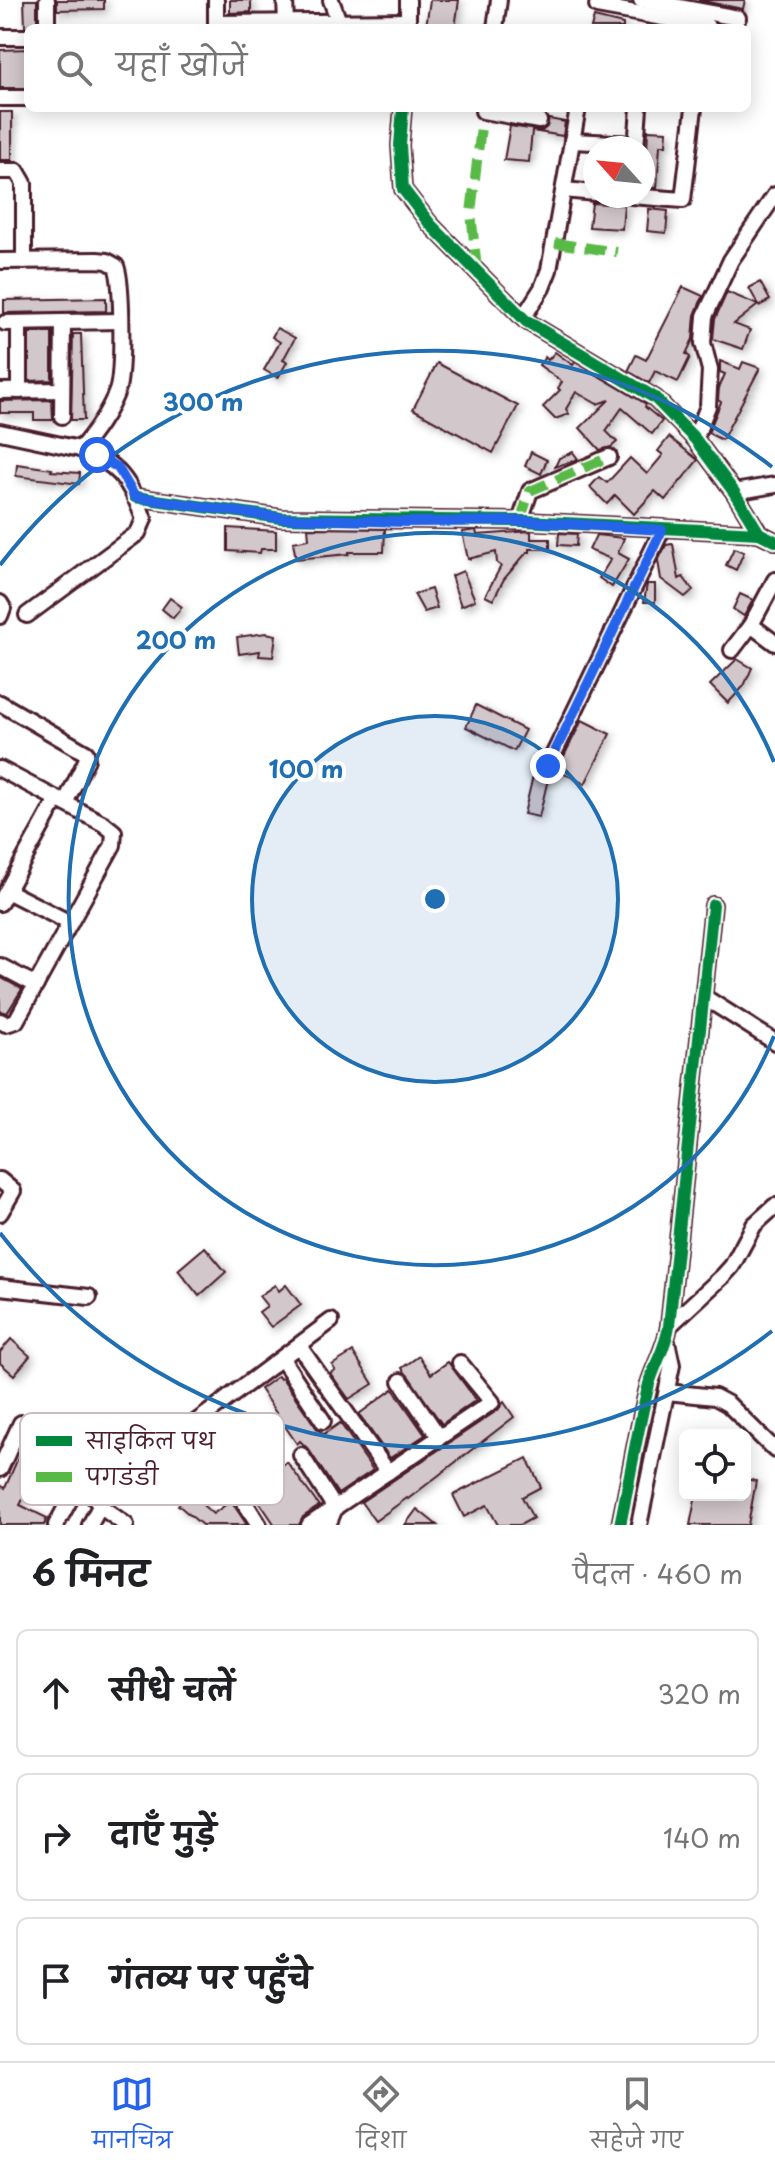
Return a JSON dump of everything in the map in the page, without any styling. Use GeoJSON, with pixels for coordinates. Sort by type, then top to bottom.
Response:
{"type":"FeatureCollection","features":[{"type":"Feature","properties":{"kind":"street"},"geometry":{"type":"LineString","coordinates":[[47,0],[47,24]]}},
{"type":"Feature","properties":{"kind":"street"},"geometry":{"type":"LineString","coordinates":[[216,0],[216,24]]}},
{"type":"Feature","properties":{"kind":"street"},"geometry":{"type":"LineString","coordinates":[[285,0],[286,23]]}},
{"type":"Feature","properties":{"kind":"street"},"geometry":{"type":"LineString","coordinates":[[331,0],[339,22]]}},
{"type":"Feature","properties":{"kind":"street"},"geometry":{"type":"LineString","coordinates":[[408,0],[408,24]]}},
{"type":"Feature","properties":{"kind":"street"},"geometry":{"type":"LineString","coordinates":[[496,24],[499,0]]}},
{"type":"Feature","properties":{"kind":"street"},"geometry":{"type":"LineString","coordinates":[[641,0],[708,22]]}},
{"type":"Feature","properties":{"kind":"street"},"geometry":{"type":"LineString","coordinates":[[597,6],[708,22],[738,18]]}},
{"type":"Feature","properties":{"kind":"street"},"geometry":{"type":"LineString","coordinates":[[263,24],[385,24]]}},
{"type":"Feature","properties":{"kind":"street"},"geometry":{"type":"LineString","coordinates":[[0,37],[24,37]]}},
{"type":"Feature","properties":{"kind":"street"},"geometry":{"type":"LineString","coordinates":[[0,98],[24,98]]}},
{"type":"Feature","properties":{"kind":"street"},"geometry":{"type":"LineString","coordinates":[[403,112],[400,170],[403,189],[430,224],[523,318],[655,398],[695,439],[734,492],[759,533]]}},
{"type":"Feature","properties":{"kind":"street"},"geometry":{"type":"LineString","coordinates":[[481,127],[483,112]]}},
{"type":"Feature","properties":{"kind":"street"},"geometry":{"type":"LineString","coordinates":[[497,112],[539,121]]}},
{"type":"Feature","properties":{"kind":"street"},"geometry":{"type":"LineString","coordinates":[[523,318],[547,277],[577,112]]}},
{"type":"Feature","properties":{"kind":"street"},"geometry":{"type":"LineString","coordinates":[[637,136],[639,112]]}},
{"type":"Feature","properties":{"kind":"street"},"geometry":{"type":"LineString","coordinates":[[655,198],[684,198],[694,112]]}},
{"type":"Feature","properties":{"kind":"street"},"geometry":{"type":"LineString","coordinates":[[572,141],[583,142]]}},
{"type":"Feature","properties":{"kind":"street"},"geometry":{"type":"LineString","coordinates":[[0,171],[17,171],[24,183],[24,261]]}},
{"type":"Feature","properties":{"kind":"street"},"geometry":{"type":"LineString","coordinates":[[564,190],[583,192]]}},
{"type":"Feature","properties":{"kind":"street"},"geometry":{"type":"LineString","coordinates":[[695,439],[708,406],[710,370],[703,343],[705,316],[731,260],[775,195]]}},
{"type":"Feature","properties":{"kind":"street"},"geometry":{"type":"LineString","coordinates":[[0,261],[97,260],[113,264],[119,271],[119,386],[80,449]]}},
{"type":"Feature","properties":{"kind":"street"},"geometry":{"type":"LineString","coordinates":[[19,391],[12,323],[120,321]]}},
{"type":"Feature","properties":{"kind":"street"},"geometry":{"type":"LineString","coordinates":[[62,416],[63,322]]}},
{"type":"Feature","properties":{"kind":"street"},"geometry":{"type":"LineString","coordinates":[[0,391],[62,390]]}},
{"type":"Feature","properties":{"kind":"street"},"geometry":{"type":"LineString","coordinates":[[0,432],[80,449],[108,461],[133,493],[144,519],[138,533],[27,615]]}},
{"type":"Feature","properties":{"kind":"street"},"geometry":{"type":"LineString","coordinates":[[520,521],[530,491],[609,457]]}},
{"type":"Feature","properties":{"kind":"street"},"geometry":{"type":"LineString","coordinates":[[734,492],[775,485]]}},
{"type":"Feature","properties":{"kind":"street"},"geometry":{"type":"LineString","coordinates":[[133,493],[281,518],[406,522],[520,521],[759,533],[775,541]]}},
{"type":"Feature","properties":{"kind":"street"},"geometry":{"type":"LineString","coordinates":[[548,766],[662,530]]}},
{"type":"Feature","properties":{"kind":"street"},"geometry":{"type":"LineString","coordinates":[[732,650],[751,625],[775,580]]}},
{"type":"Feature","properties":{"kind":"street"},"geometry":{"type":"LineString","coordinates":[[0,603],[3,608],[0,616]]}},
{"type":"Feature","properties":{"kind":"street"},"geometry":{"type":"LineString","coordinates":[[751,625],[775,643]]}},
{"type":"Feature","properties":{"kind":"street"},"geometry":{"type":"LineString","coordinates":[[0,703],[86,753],[87,759],[4,897],[70,923]]}},
{"type":"Feature","properties":{"kind":"street"},"geometry":{"type":"LineString","coordinates":[[0,769],[114,832],[113,845],[16,1021],[6,1024],[0,1021]]}},
{"type":"Feature","properties":{"kind":"street"},"geometry":{"type":"LineString","coordinates":[[639,1525],[672,1365],[667,1342],[713,905]]}},
{"type":"Feature","properties":{"kind":"street"},"geometry":{"type":"LineString","coordinates":[[0,966],[36,985]]}},
{"type":"Feature","properties":{"kind":"street"},"geometry":{"type":"LineString","coordinates":[[704,997],[775,1042]]}},
{"type":"Feature","properties":{"kind":"street"},"geometry":{"type":"LineString","coordinates":[[0,1180],[13,1191],[0,1213]]}},
{"type":"Feature","properties":{"kind":"street"},"geometry":{"type":"LineString","coordinates":[[669,1326],[732,1266],[754,1225],[775,1206]]}},
{"type":"Feature","properties":{"kind":"street"},"geometry":{"type":"LineString","coordinates":[[0,1287],[89,1297]]}},
{"type":"Feature","properties":{"kind":"street"},"geometry":{"type":"LineString","coordinates":[[209,1413],[331,1321]]}},
{"type":"Feature","properties":{"kind":"street"},"geometry":{"type":"LineString","coordinates":[[620,1525],[648,1389],[655,1363],[667,1342]]}},
{"type":"Feature","properties":{"kind":"street"},"geometry":{"type":"LineString","coordinates":[[299,1346],[388,1472]]}},
{"type":"Feature","properties":{"kind":"street"},"geometry":{"type":"LineString","coordinates":[[282,1359],[323,1421]]}},
{"type":"Feature","properties":{"kind":"street"},"geometry":{"type":"LineString","coordinates":[[309,1525],[492,1402],[460,1363]]}},
{"type":"Feature","properties":{"kind":"street"},"geometry":{"type":"LineString","coordinates":[[401,1381],[439,1437]]}},
{"type":"Feature","properties":{"kind":"street"},"geometry":{"type":"LineString","coordinates":[[667,1392],[715,1397],[728,1404],[775,1450]]}},
{"type":"Feature","properties":{"kind":"street"},"geometry":{"type":"LineString","coordinates":[[0,1469],[20,1425]]}},
{"type":"Feature","properties":{"kind":"street"},"geometry":{"type":"LineString","coordinates":[[301,1455],[335,1508]]}},
{"type":"Feature","properties":{"kind":"street"},"geometry":{"type":"LineString","coordinates":[[56,1525],[66,1505]]}},
{"type":"Feature","properties":{"kind":"street"},"geometry":{"type":"LineString","coordinates":[[90,1525],[93,1505]]}},
{"type":"Feature","properties":{"kind":"street"},"geometry":{"type":"LineString","coordinates":[[102,1505],[126,1525]]}},
{"type":"Feature","properties":{"kind":"street"},"geometry":{"type":"LineString","coordinates":[[246,1505],[259,1525]]}},
{"type":"Feature","properties":{"kind":"street"},"geometry":{"type":"LineString","coordinates":[[328,1525],[335,1508]]}},
{"type":"Feature","properties":{"kind":"building"},"geometry":{"type":"Polygon","coordinates":[[[24,0],[37,0],[37,24],[25,24],[24,0]]]}},
{"type":"Feature","properties":{"kind":"building"},"geometry":{"type":"Polygon","coordinates":[[[57,0],[104,0],[104,9],[57,10],[57,0]]]}},
{"type":"Feature","properties":{"kind":"building"},"geometry":{"type":"Polygon","coordinates":[[[230,0],[251,0],[251,12],[230,13],[230,0]]]}},
{"type":"Feature","properties":{"kind":"building"},"geometry":{"type":"Polygon","coordinates":[[[430,0],[459,0],[456,24],[426,24],[430,0]]]}},
{"type":"Feature","properties":{"kind":"building"},"geometry":{"type":"Polygon","coordinates":[[[698,0],[745,0],[743,9],[698,0]]]}},
{"type":"Feature","properties":{"kind":"building"},"geometry":{"type":"Polygon","coordinates":[[[594,17],[623,24],[592,24],[594,17]]]}},
{"type":"Feature","properties":{"kind":"building"},"geometry":{"type":"Polygon","coordinates":[[[24,49],[24,88],[0,88],[0,50],[24,49]]]}},
{"type":"Feature","properties":{"kind":"building"},"geometry":{"type":"Polygon","coordinates":[[[0,112],[12,112],[12,160],[0,160],[0,112]]]}},
{"type":"Feature","properties":{"kind":"building"},"geometry":{"type":"Polygon","coordinates":[[[549,119],[565,122],[563,136],[532,131],[529,162],[504,160],[510,126],[542,131],[549,119]]]}},
{"type":"Feature","properties":{"kind":"building"},"geometry":{"type":"Polygon","coordinates":[[[648,130],[667,131],[666,145],[660,145],[657,188],[655,136],[648,136],[648,130]]]}},
{"type":"Feature","properties":{"kind":"building"},"geometry":{"type":"Polygon","coordinates":[[[591,208],[624,208],[622,229],[589,227],[591,208]]]}},
{"type":"Feature","properties":{"kind":"building"},"geometry":{"type":"Polygon","coordinates":[[[649,209],[668,211],[666,233],[647,231],[649,209]]]}},
{"type":"Feature","properties":{"kind":"building"},"geometry":{"type":"Polygon","coordinates":[[[760,282],[770,300],[759,306],[749,288],[760,282]]]}},
{"type":"Feature","properties":{"kind":"building"},"geometry":{"type":"Polygon","coordinates":[[[683,287],[703,296],[695,315],[693,339],[686,354],[690,357],[678,382],[655,371],[649,383],[628,371],[636,355],[646,360],[683,287]]]}},
{"type":"Feature","properties":{"kind":"building"},"geometry":{"type":"Polygon","coordinates":[[[727,292],[758,305],[734,324],[750,330],[743,349],[713,339],[715,319],[727,292]]]}},
{"type":"Feature","properties":{"kind":"building"},"geometry":{"type":"Polygon","coordinates":[[[106,298],[106,311],[4,313],[4,300],[106,298]]]}},
{"type":"Feature","properties":{"kind":"building"},"geometry":{"type":"Polygon","coordinates":[[[277,328],[295,338],[283,360],[287,362],[278,378],[264,370],[280,342],[272,337],[277,328]]]}},
{"type":"Feature","properties":{"kind":"building"},"geometry":{"type":"Polygon","coordinates":[[[52,332],[52,380],[29,381],[29,333],[52,332]]]}},
{"type":"Feature","properties":{"kind":"building"},"geometry":{"type":"Polygon","coordinates":[[[73,334],[81,334],[84,420],[71,420],[73,334]]]}},
{"type":"Feature","properties":{"kind":"building"},"geometry":{"type":"Polygon","coordinates":[[[555,352],[646,404],[645,407],[662,421],[652,434],[622,408],[606,431],[617,442],[600,450],[580,428],[609,400],[597,404],[576,392],[566,409],[569,414],[555,419],[543,407],[560,390],[558,388],[562,382],[539,365],[545,357],[548,360],[555,352]]]}},
{"type":"Feature","properties":{"kind":"building"},"geometry":{"type":"Polygon","coordinates":[[[720,361],[740,369],[743,362],[760,368],[722,440],[708,433],[721,402],[718,400],[719,388],[725,374],[720,372],[720,361]]]}},
{"type":"Feature","properties":{"kind":"building"},"geometry":{"type":"Polygon","coordinates":[[[437,363],[518,406],[493,453],[413,409],[437,363]]]}},
{"type":"Feature","properties":{"kind":"building"},"geometry":{"type":"Polygon","coordinates":[[[52,400],[53,420],[34,420],[34,413],[0,413],[0,401],[52,400]]]}},
{"type":"Feature","properties":{"kind":"building"},"geometry":{"type":"Polygon","coordinates":[[[669,437],[698,460],[665,500],[655,491],[634,514],[615,495],[607,504],[590,487],[599,477],[607,483],[630,458],[647,474],[663,455],[658,451],[669,437]]]}},
{"type":"Feature","properties":{"kind":"building"},"geometry":{"type":"Polygon","coordinates":[[[531,452],[547,460],[541,474],[525,466],[531,452]]]}},
{"type":"Feature","properties":{"kind":"building"},"geometry":{"type":"Polygon","coordinates":[[[573,452],[578,459],[555,467],[559,458],[573,452]]]}},
{"type":"Feature","properties":{"kind":"building"},"geometry":{"type":"Polygon","coordinates":[[[17,464],[80,473],[79,484],[16,476],[17,464]]]}},
{"type":"Feature","properties":{"kind":"building"},"geometry":{"type":"Polygon","coordinates":[[[228,528],[276,531],[276,549],[261,549],[260,553],[228,551],[228,528]]]}},
{"type":"Feature","properties":{"kind":"building"},"geometry":{"type":"Polygon","coordinates":[[[308,528],[385,529],[384,552],[349,552],[296,559],[293,542],[309,539],[308,528]]]}},
{"type":"Feature","properties":{"kind":"building"},"geometry":{"type":"Polygon","coordinates":[[[476,530],[477,535],[531,531],[531,539],[550,539],[550,549],[530,549],[504,579],[493,600],[485,596],[501,566],[497,563],[496,552],[468,559],[462,532],[476,530]]]}},
{"type":"Feature","properties":{"kind":"building"},"geometry":{"type":"Polygon","coordinates":[[[559,533],[577,534],[576,546],[558,545],[559,533]]]}},
{"type":"Feature","properties":{"kind":"building"},"geometry":{"type":"Polygon","coordinates":[[[596,535],[624,538],[618,553],[629,559],[612,587],[599,578],[611,559],[589,550],[596,535]]]}},
{"type":"Feature","properties":{"kind":"building"},"geometry":{"type":"Polygon","coordinates":[[[673,544],[679,579],[683,577],[693,590],[685,597],[661,579],[658,561],[666,545],[673,544]]]}},
{"type":"Feature","properties":{"kind":"building"},"geometry":{"type":"Polygon","coordinates":[[[734,548],[744,552],[736,570],[726,565],[734,548]]]}},
{"type":"Feature","properties":{"kind":"building"},"geometry":{"type":"Polygon","coordinates":[[[463,571],[475,600],[461,606],[451,576],[463,571]]]}},
{"type":"Feature","properties":{"kind":"building"},"geometry":{"type":"Polygon","coordinates":[[[647,584],[655,584],[655,602],[644,602],[647,584]]]}},
{"type":"Feature","properties":{"kind":"building"},"geometry":{"type":"Polygon","coordinates":[[[431,589],[437,608],[424,612],[414,594],[431,589]]]}},
{"type":"Feature","properties":{"kind":"building"},"geometry":{"type":"Polygon","coordinates":[[[740,594],[753,600],[744,616],[733,609],[740,594]]]}},
{"type":"Feature","properties":{"kind":"building"},"geometry":{"type":"Polygon","coordinates":[[[170,598],[182,607],[173,618],[162,609],[170,598]]]}},
{"type":"Feature","properties":{"kind":"building"},"geometry":{"type":"Polygon","coordinates":[[[266,633],[276,635],[273,657],[259,656],[260,651],[239,654],[237,637],[266,633]]]}},
{"type":"Feature","properties":{"kind":"building"},"geometry":{"type":"Polygon","coordinates":[[[737,659],[752,668],[744,686],[728,703],[710,685],[737,659]]]}},
{"type":"Feature","properties":{"kind":"building"},"geometry":{"type":"Polygon","coordinates":[[[476,705],[525,730],[514,751],[466,727],[476,705]]]}},
{"type":"Feature","properties":{"kind":"building"},"geometry":{"type":"Polygon","coordinates":[[[582,720],[610,734],[585,784],[557,770],[582,720]]]}},
{"type":"Feature","properties":{"kind":"building"},"geometry":{"type":"Polygon","coordinates":[[[533,776],[548,779],[539,817],[524,814],[533,776]]]}},
{"type":"Feature","properties":{"kind":"building"},"geometry":{"type":"Polygon","coordinates":[[[0,977],[22,989],[7,1013],[0,1011],[0,977]]]}},
{"type":"Feature","properties":{"kind":"building"},"geometry":{"type":"Polygon","coordinates":[[[205,1247],[226,1272],[199,1296],[178,1270],[205,1247]]]}},
{"type":"Feature","properties":{"kind":"building"},"geometry":{"type":"Polygon","coordinates":[[[275,1285],[279,1291],[286,1285],[301,1305],[271,1327],[259,1312],[267,1306],[259,1296],[275,1285]]]}},
{"type":"Feature","properties":{"kind":"building"},"geometry":{"type":"Polygon","coordinates":[[[11,1339],[30,1356],[14,1375],[0,1363],[0,1352],[11,1339]]]}},
{"type":"Feature","properties":{"kind":"building"},"geometry":{"type":"Polygon","coordinates":[[[353,1352],[373,1384],[349,1399],[330,1373],[335,1370],[332,1365],[353,1352]]]}},
{"type":"Feature","properties":{"kind":"building"},"geometry":{"type":"Polygon","coordinates":[[[419,1356],[431,1374],[448,1362],[476,1400],[442,1424],[402,1368],[419,1356]]]}},
{"type":"Feature","properties":{"kind":"building"},"geometry":{"type":"Polygon","coordinates":[[[278,1376],[282,1378],[318,1430],[324,1434],[340,1423],[373,1470],[338,1494],[309,1450],[300,1441],[297,1444],[284,1425],[284,1413],[276,1413],[260,1389],[278,1376]]]}},
{"type":"Feature","properties":{"kind":"building"},"geometry":{"type":"Polygon","coordinates":[[[393,1389],[425,1435],[390,1458],[359,1414],[393,1389]]]}},
{"type":"Feature","properties":{"kind":"building"},"geometry":{"type":"Polygon","coordinates":[[[504,1402],[514,1417],[375,1521],[361,1502],[498,1410],[504,1402]]]}},
{"type":"Feature","properties":{"kind":"building"},"geometry":{"type":"Polygon","coordinates":[[[20,1454],[20,1505],[47,1518],[44,1525],[0,1525],[0,1485],[5,1488],[20,1454]]]}},
{"type":"Feature","properties":{"kind":"building"},"geometry":{"type":"Polygon","coordinates":[[[527,1458],[541,1487],[522,1497],[533,1518],[520,1525],[498,1525],[487,1505],[464,1517],[453,1495],[527,1458]]]}},
{"type":"Feature","properties":{"kind":"building"},"geometry":{"type":"Polygon","coordinates":[[[287,1462],[319,1506],[303,1517],[299,1525],[275,1525],[261,1505],[284,1505],[284,1464],[287,1462]]]}},
{"type":"Feature","properties":{"kind":"building"},"geometry":{"type":"Polygon","coordinates":[[[751,1480],[756,1481],[748,1525],[690,1525],[695,1501],[751,1501],[751,1480]]]}},
{"type":"Feature","properties":{"kind":"building"},"geometry":{"type":"Polygon","coordinates":[[[178,1505],[203,1505],[213,1514],[225,1505],[234,1505],[247,1525],[202,1525],[178,1505]]]}},
{"type":"Feature","properties":{"kind":"building"},"geometry":{"type":"Polygon","coordinates":[[[417,1509],[437,1525],[405,1525],[417,1509]]]}},
{"type":"Feature","properties":{"kind":"marked path"},"geometry":{"type":"LineString","coordinates":[[477,269],[471,213],[481,127]]}},
{"type":"Feature","properties":{"kind":"marked path"},"geometry":{"type":"LineString","coordinates":[[555,243],[617,252]]}},
{"type":"Feature","properties":{"kind":"marked path"},"geometry":{"type":"LineString","coordinates":[[520,521],[530,491],[609,457]]}},
{"type":"Feature","properties":{"kind":"cycle path"},"geometry":{"type":"LineString","coordinates":[[403,112],[400,145],[403,189],[430,224],[526,321],[655,398],[695,439],[734,492],[759,533],[775,541]]}},
{"type":"Feature","properties":{"kind":"cycle path"},"geometry":{"type":"LineString","coordinates":[[135,497],[281,518],[525,521],[759,533]]}},
{"type":"Feature","properties":{"kind":"cycle path"},"geometry":{"type":"LineString","coordinates":[[620,1525],[649,1384],[669,1326],[713,905]]}},
{"type":"Feature","properties":{"kind":"route"},"geometry":{"type":"LineString","coordinates":[[97,455],[118,468],[135,497],[281,518],[406,522],[525,521],[662,530],[548,766]]}}]}
